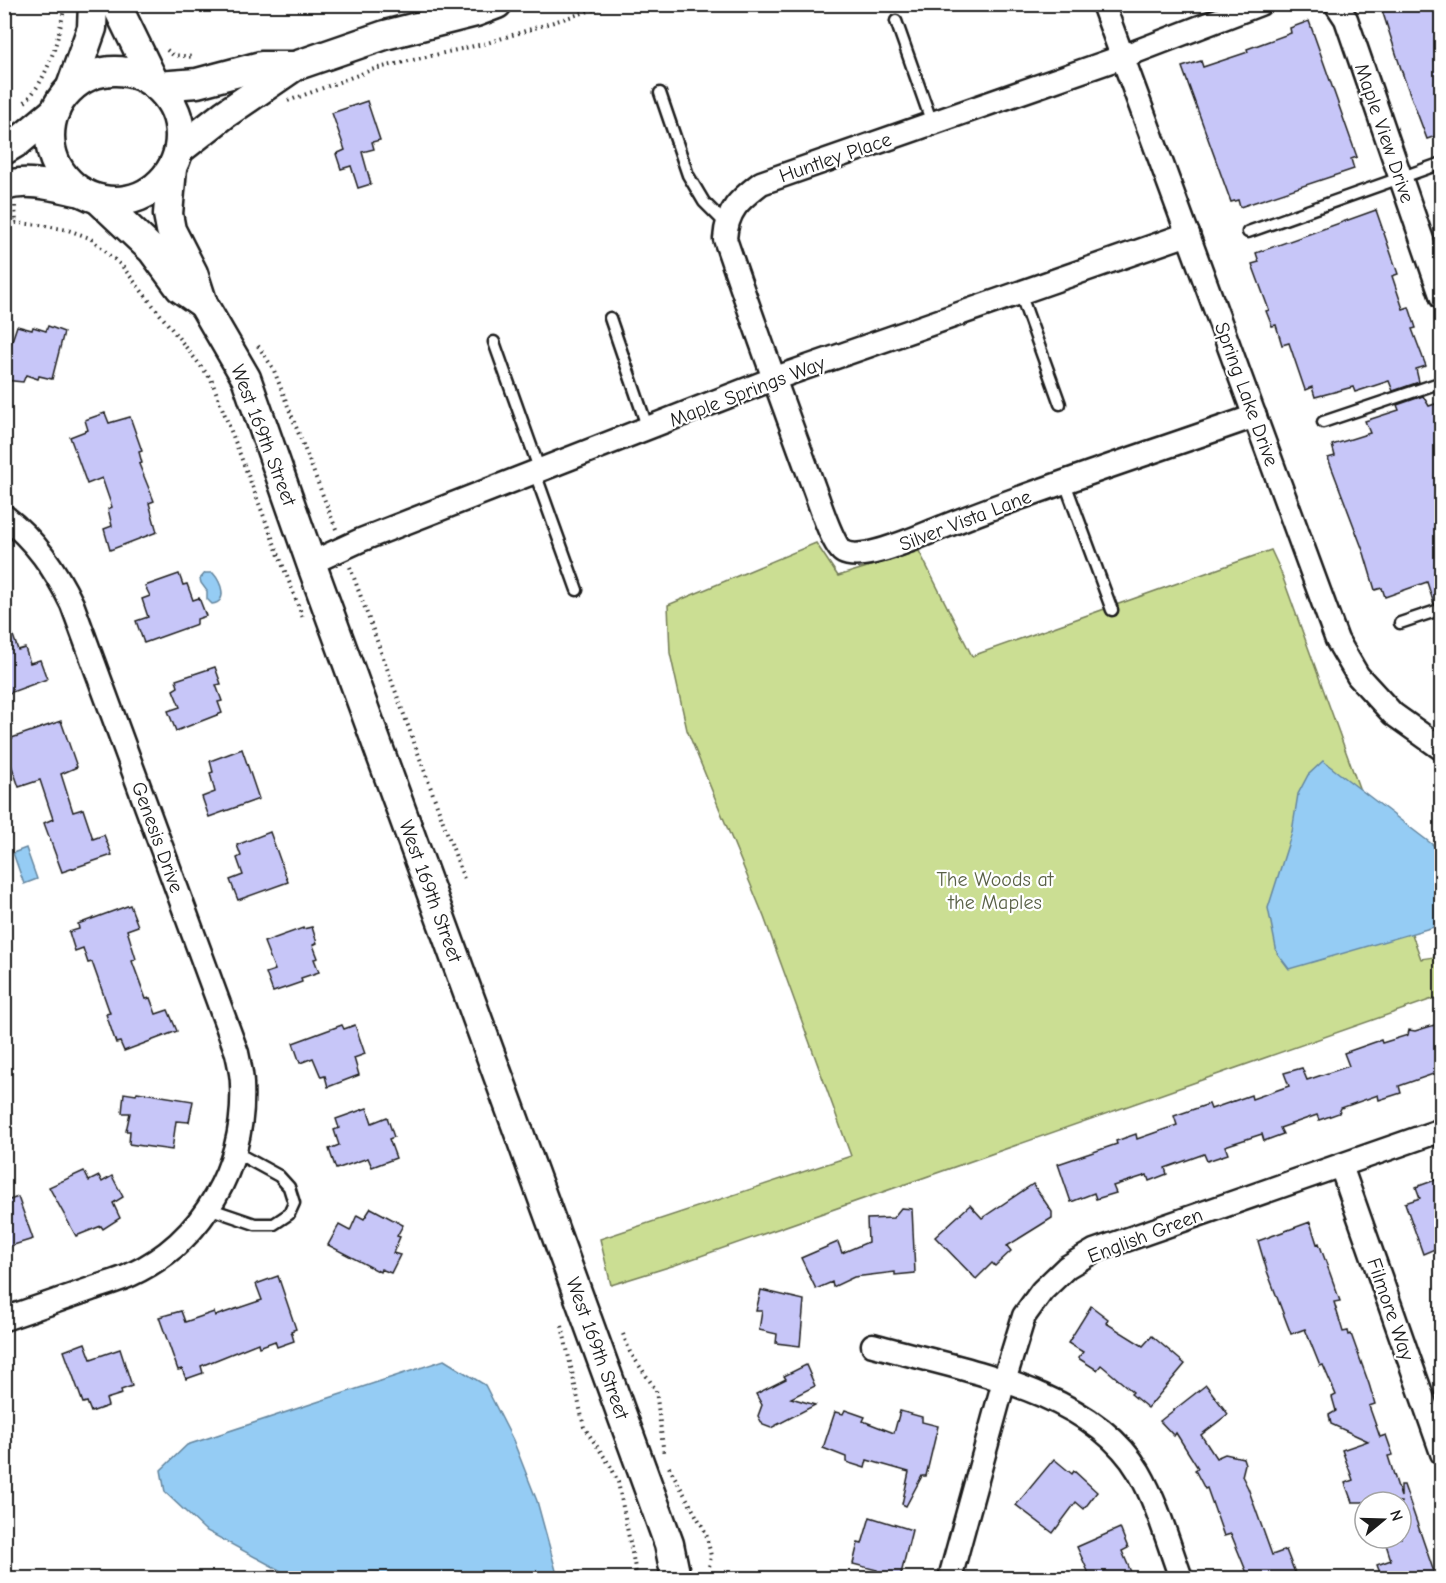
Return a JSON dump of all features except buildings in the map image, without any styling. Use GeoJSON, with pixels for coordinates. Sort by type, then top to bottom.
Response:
{"type":"FeatureCollection","features":[{"type":"Feature","properties":{"kind":"street"},"geometry":{"type":"LineString","coordinates":[[71,87],[92,28],[93,4]]}},
{"type":"Feature","properties":{"kind":"street"},"geometry":{"type":"LineString","coordinates":[[116,4],[156,84]]}},
{"type":"Feature","properties":{"kind":"street"},"geometry":{"type":"LineString","coordinates":[[176,159],[225,114],[295,66],[385,35],[476,12],[498,4]]}},
{"type":"Feature","properties":{"kind":"street","name":"Spring Lake Drive"},"geometry":{"type":"LineString","coordinates":[[1103,4],[1337,640],[1358,676],[1393,714],[1442,749]]}},
{"type":"Feature","properties":{"kind":"street","name":"Maple View Drive"},"geometry":{"type":"LineString","coordinates":[[1336,4],[1346,19],[1442,298]]}},
{"type":"Feature","properties":{"kind":"street"},"geometry":{"type":"LineString","coordinates":[[1122,57],[1254,6]]}},
{"type":"Feature","properties":{"kind":"street","name":"Huntley Place"},"geometry":{"type":"LineString","coordinates":[[726,224],[732,210],[744,196],[762,183],[1122,57]]}},
{"type":"Feature","properties":{"kind":"street"},"geometry":{"type":"LineString","coordinates":[[156,84],[204,81],[261,66],[295,66]]}},
{"type":"Feature","properties":{"kind":"street"},"geometry":{"type":"LineString","coordinates":[[4,186],[14,183],[36,183],[107,201],[129,200],[149,193],[166,178],[176,159],[181,139],[179,117],[169,97],[156,84],[134,72],[113,69],[91,74],[71,87],[58,102],[51,122],[50,144],[56,165],[69,182],[90,195]]}},
{"type":"Feature","properties":{"kind":"street"},"geometry":{"type":"LineString","coordinates":[[4,150],[19,141],[55,111]]}},
{"type":"Feature","properties":{"kind":"street","name":"West 169th Street"},"geometry":{"type":"LineString","coordinates":[[176,159],[168,214],[171,230],[193,273],[203,304],[246,378],[311,563],[669,1544],[676,1578]]}},
{"type":"Feature","properties":{"kind":"street","name":"West 169th Street"},"geometry":{"type":"LineString","coordinates":[[90,195],[152,250],[180,288],[203,304]]}},
{"type":"Feature","properties":{"kind":"street"},"geometry":{"type":"LineString","coordinates":[[726,224],[725,239],[775,383]]}},
{"type":"Feature","properties":{"kind":"street","name":"Maple Springs Way"},"geometry":{"type":"LineString","coordinates":[[311,563],[343,548],[648,429],[1188,234]]}},
{"type":"Feature","properties":{"kind":"street","name":"Silver Vista Lane"},"geometry":{"type":"LineString","coordinates":[[775,383],[838,548],[844,553],[860,555],[888,549],[971,516],[1255,416]]}},
{"type":"Feature","properties":{"kind":"street","name":"Genesis Drive"},"geometry":{"type":"LineString","coordinates":[[4,516],[42,551],[72,604],[237,1053],[242,1084],[241,1118],[235,1152],[225,1180],[196,1226],[154,1262],[130,1275],[4,1319]]}},
{"type":"Feature","properties":{"kind":"street","name":"English Green"},"geometry":{"type":"LineString","coordinates":[[950,1578],[1024,1316],[1042,1291],[1067,1267],[1094,1251],[1442,1130]]}},
{"type":"Feature","properties":{"kind":"street","name":"Filmore Way"},"geometry":{"type":"LineString","coordinates":[[1341,1166],[1442,1453]]}},
{"type":"Feature","properties":{"kind":"street"},"geometry":{"type":"LineString","coordinates":[[873,1345],[1004,1381],[1068,1406],[1109,1434],[1138,1472],[1160,1520],[1181,1578]]}},
{"type":"Feature","properties":{"kind":"lane"},"geometry":{"type":"LineString","coordinates":[[896,21],[932,123]]}},
{"type":"Feature","properties":{"kind":"lane"},"geometry":{"type":"LineString","coordinates":[[660,93],[688,175],[704,202],[726,224]]}},
{"type":"Feature","properties":{"kind":"lane"},"geometry":{"type":"LineString","coordinates":[[1248,231],[1442,163]]}},
{"type":"Feature","properties":{"kind":"lane"},"geometry":{"type":"LineString","coordinates":[[1020,293],[1060,404]]}},
{"type":"Feature","properties":{"kind":"lane"},"geometry":{"type":"LineString","coordinates":[[610,318],[648,429]]}},
{"type":"Feature","properties":{"kind":"lane"},"geometry":{"type":"LineString","coordinates":[[494,342],[577,590]]}},
{"type":"Feature","properties":{"kind":"lane"},"geometry":{"type":"LineString","coordinates":[[1323,422],[1442,382]]}},
{"type":"Feature","properties":{"kind":"lane"},"geometry":{"type":"LineString","coordinates":[[1065,483],[1112,610]]}},
{"type":"Feature","properties":{"kind":"lane"},"geometry":{"type":"LineString","coordinates":[[1400,623],[1442,609]]}},
{"type":"Feature","properties":{"kind":"lane"},"geometry":{"type":"LineString","coordinates":[[208,1208],[255,1224],[274,1224],[290,1215],[294,1203],[289,1187],[279,1176],[235,1152]]}},
{"type":"Feature","properties":{"kind":"path"},"geometry":{"type":"LineString","coordinates":[[18,108],[30,97],[44,75],[58,37],[65,4]]}},
{"type":"Feature","properties":{"kind":"path"},"geometry":{"type":"LineString","coordinates":[[279,105],[374,69],[487,43],[611,4]]}},
{"type":"Feature","properties":{"kind":"path"},"geometry":{"type":"LineString","coordinates":[[4,226],[16,223],[40,225],[68,230],[90,238],[122,266],[211,379],[306,625]]}},
{"type":"Feature","properties":{"kind":"path"},"geometry":{"type":"LineString","coordinates":[[254,340],[273,368],[343,548],[464,879]]}},
{"type":"Feature","properties":{"kind":"path"},"geometry":{"type":"LineString","coordinates":[[559,1315],[584,1427],[611,1467],[618,1482],[637,1578]]}},
{"type":"Feature","properties":{"kind":"path"},"geometry":{"type":"LineString","coordinates":[[623,1334],[630,1352],[656,1390],[664,1458],[706,1533],[711,1556],[707,1578]]}},
{"type":"Feature","properties":{"kind":"green space","name":"The Woods at the Maples"},"geometry":{"type":"Polygon","coordinates":[[[816,543],[838,576],[919,551],[972,656],[1271,550],[1421,959],[1441,956],[1441,996],[675,1265],[611,1285],[600,1239],[851,1156],[764,917],[687,730],[670,653],[668,605],[816,543]]]}},
{"type":"Feature","properties":{"kind":"water"},"geometry":{"type":"Polygon","coordinates":[[[205,573],[213,573],[221,586],[220,600],[212,604],[207,599],[207,591],[200,579],[205,573]]]}},
{"type":"Feature","properties":{"kind":"water"},"geometry":{"type":"Polygon","coordinates":[[[1323,761],[1441,851],[1441,925],[1289,969],[1277,953],[1268,908],[1292,832],[1298,794],[1308,775],[1323,761]]]}},
{"type":"Feature","properties":{"kind":"water"},"geometry":{"type":"Polygon","coordinates":[[[26,848],[37,879],[24,884],[13,853],[26,848]]]}},
{"type":"Feature","properties":{"kind":"water"},"geometry":{"type":"Polygon","coordinates":[[[444,1360],[485,1385],[513,1440],[537,1501],[558,1578],[294,1578],[205,1530],[165,1492],[161,1470],[187,1445],[444,1360]]]}}]}
